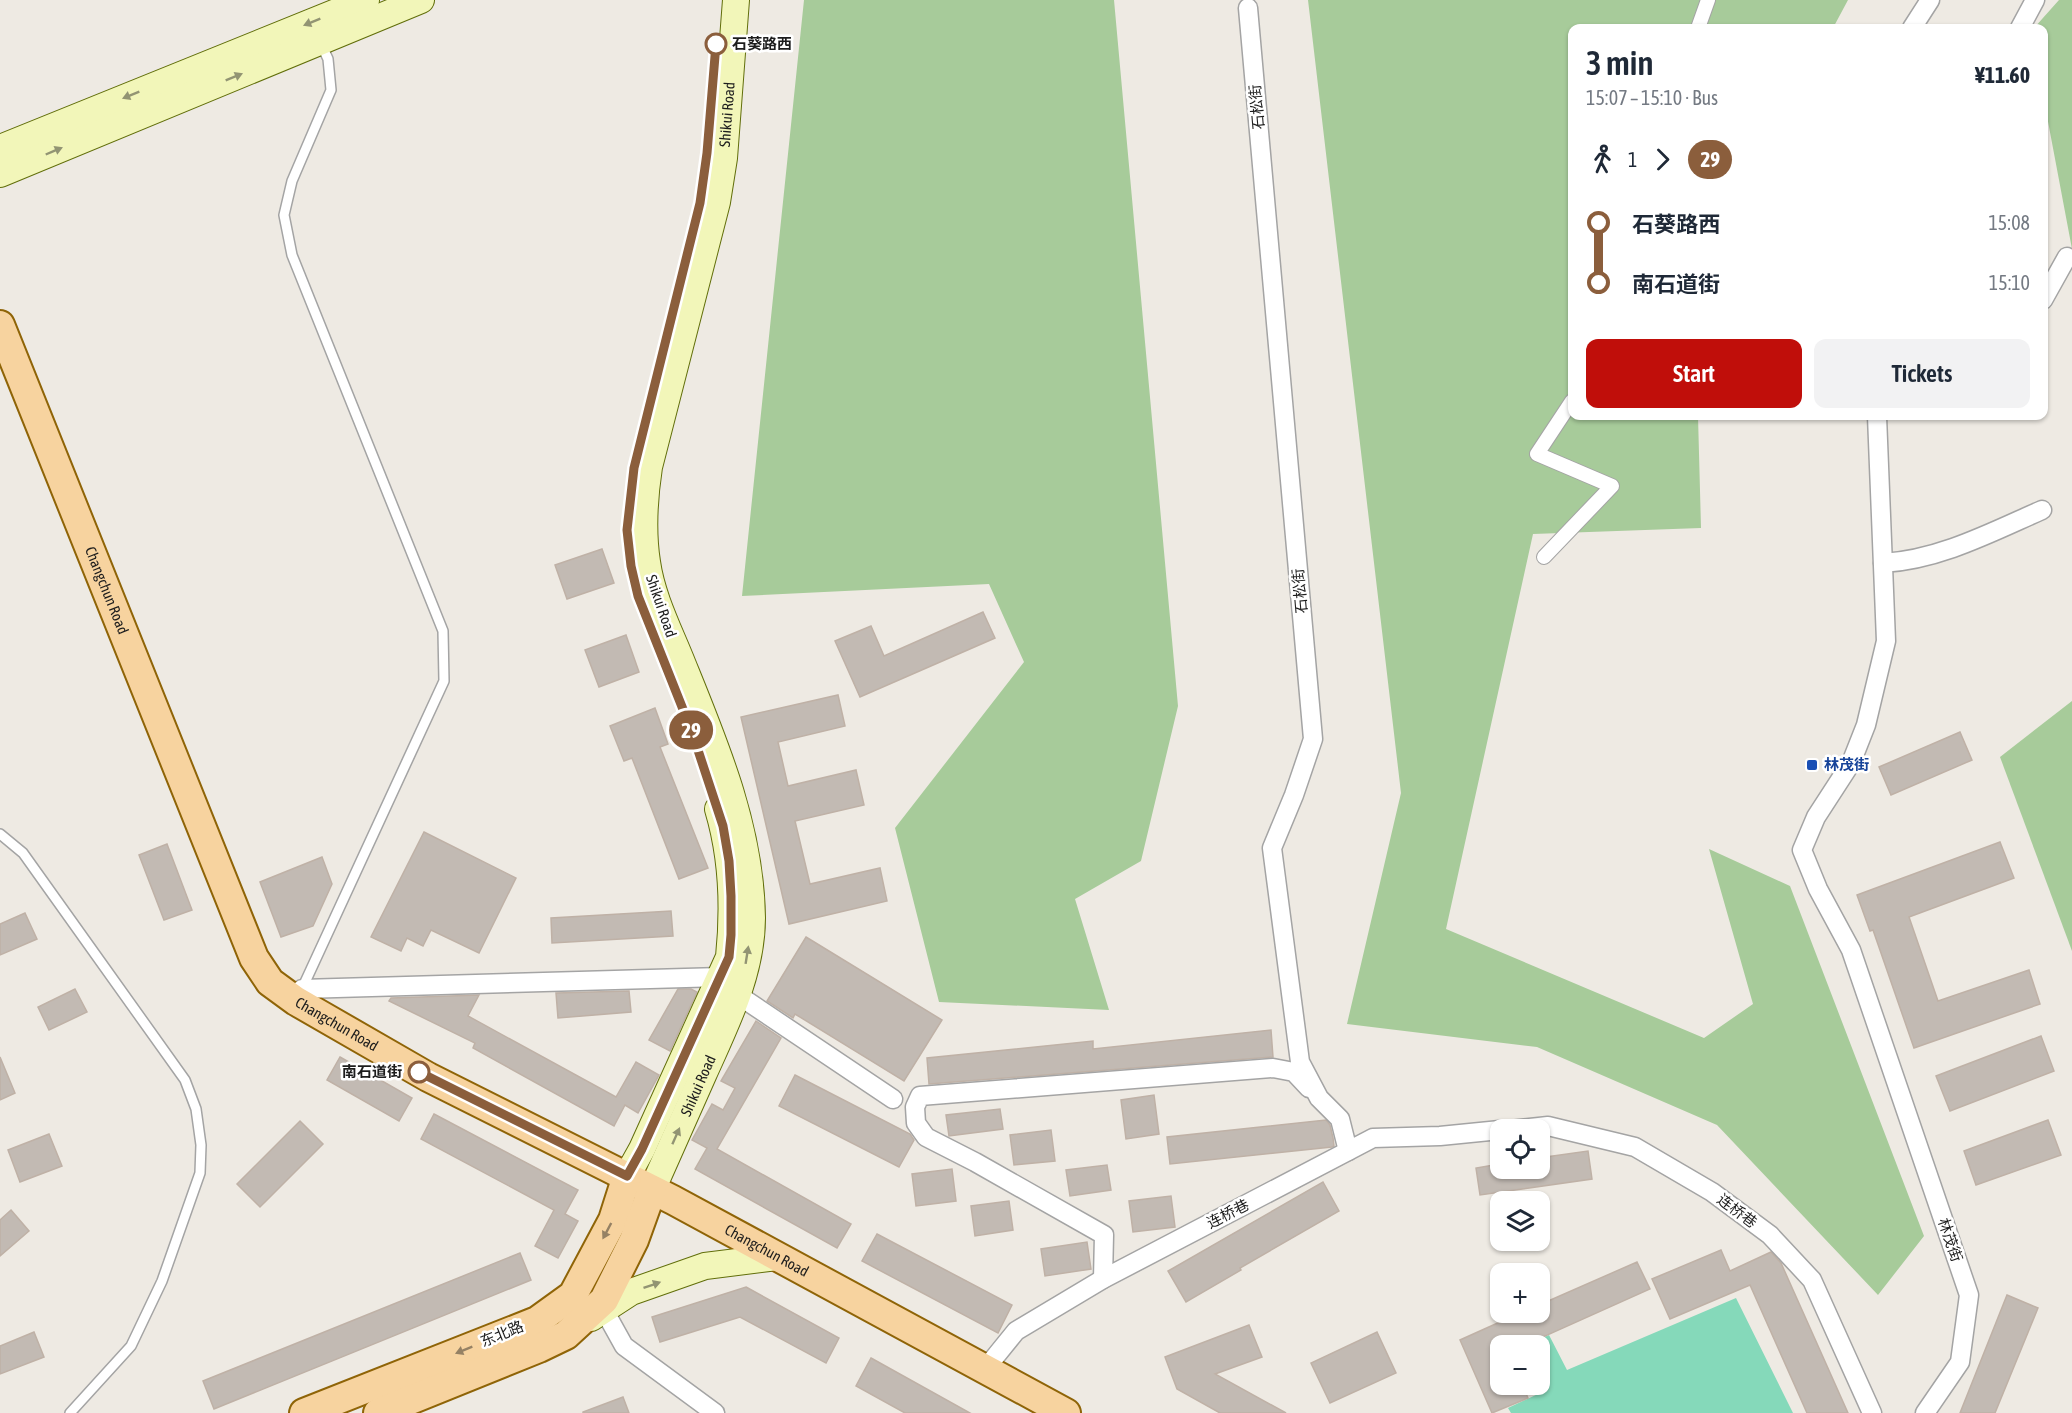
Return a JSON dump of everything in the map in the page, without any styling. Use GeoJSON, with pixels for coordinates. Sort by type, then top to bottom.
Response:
{"type":"FeatureCollection","features":[{"type":"Feature","properties":{"kind":"main road"},"geometry":{"type":"LineString","coordinates":[[0,148],[366,0]]}},
{"type":"Feature","properties":{"kind":"main road"},"geometry":{"type":"LineString","coordinates":[[0,174],[421,0]]}},
{"type":"Feature","properties":{"kind":"main road","name":"Shikui Road"},"geometry":{"type":"LineString","coordinates":[[652,1190],[730,986],[729,861],[723,826],[692,732],[638,596],[631,566],[627,530],[634,468],[700,203],[707,153],[719,0]]}},
{"type":"Feature","properties":{"kind":"main road","name":"Shikui Road"},"geometry":{"type":"LineString","coordinates":[[627,1176],[747,953],[752,920],[739,816],[707,724],[654,592],[647,565],[644,513],[649,467],[717,202],[724,158],[736,0]]}},
{"type":"Feature","properties":{"kind":"main road","name":"Changchun Road"},"geometry":{"type":"LineString","coordinates":[[0,325],[254,958],[270,982],[299,995],[428,1077],[627,1176],[1066,1413]]}},
{"type":"Feature","properties":{"kind":"main road","name":"东北路"},"geometry":{"type":"LineString","coordinates":[[304,1413],[537,1321],[573,1294],[613,1220],[627,1176]]}},
{"type":"Feature","properties":{"kind":"main road","name":"东北路"},"geometry":{"type":"LineString","coordinates":[[378,1413],[566,1335],[604,1300],[634,1240],[652,1190]]}},
{"type":"Feature","properties":{"kind":"main road"},"geometry":{"type":"LineString","coordinates":[[566,1335],[631,1292],[705,1266],[777,1257]]}},
{"type":"Feature","properties":{"kind":"street"},"geometry":{"type":"LineString","coordinates":[[1699,24],[1708,0]]}},
{"type":"Feature","properties":{"kind":"street"},"geometry":{"type":"LineString","coordinates":[[1915,24],[1930,0]]}},
{"type":"Feature","properties":{"kind":"street"},"geometry":{"type":"LineString","coordinates":[[2022,24],[2035,0]]}},
{"type":"Feature","properties":{"kind":"street","name":"石松街"},"geometry":{"type":"LineString","coordinates":[[1248,8],[1313,739],[1294,795],[1272,848],[1300,1062],[1319,1098],[1340,1119],[1348,1151]]}},
{"type":"Feature","properties":{"kind":"street"},"geometry":{"type":"LineString","coordinates":[[2048,291],[2067,257]]}},
{"type":"Feature","properties":{"kind":"street"},"geometry":{"type":"LineString","coordinates":[[1544,557],[1612,486],[1537,454],[1568,407]]}},
{"type":"Feature","properties":{"kind":"street","name":"林茂街"},"geometry":{"type":"LineString","coordinates":[[1877,420],[1886,641],[1866,725],[1851,763],[1816,817],[1802,850],[1818,889],[1851,950],[1969,1295],[1960,1362],[1925,1413]]}},
{"type":"Feature","properties":{"kind":"street"},"geometry":{"type":"LineString","coordinates":[[1883,563],[1908,561],[1966,543],[2042,510]]}},
{"type":"Feature","properties":{"kind":"street"},"geometry":{"type":"LineString","coordinates":[[299,995],[730,986],[893,1099]]}},
{"type":"Feature","properties":{"kind":"street"},"geometry":{"type":"LineString","coordinates":[[1102,1279],[1104,1235],[926,1137],[916,1123],[915,1107],[920,1096],[1273,1068],[1294,1072],[1319,1098]]}},
{"type":"Feature","properties":{"kind":"street","name":"连桥巷"},"geometry":{"type":"LineString","coordinates":[[1550,1126],[1635,1147],[1712,1192],[1770,1235],[1812,1280],[1872,1413]]}},
{"type":"Feature","properties":{"kind":"street","name":"连桥巷"},"geometry":{"type":"LineString","coordinates":[[986,1368],[1016,1331],[1102,1279],[1373,1138],[1490,1132]]}},
{"type":"Feature","properties":{"kind":"street"},"geometry":{"type":"LineString","coordinates":[[604,1310],[624,1346],[715,1413]]}},
{"type":"Feature","properties":{"kind":"lane"},"geometry":{"type":"LineString","coordinates":[[299,995],[444,681],[443,631],[292,255],[284,215],[292,181],[331,90],[328,59],[320,41]]}},
{"type":"Feature","properties":{"kind":"lane"},"geometry":{"type":"LineString","coordinates":[[0,834],[22,854],[185,1080],[196,1109],[201,1145],[200,1173],[197,1184],[162,1281],[132,1346],[69,1413]]}},
{"type":"Feature","properties":{"kind":"green space"},"geometry":{"type":"Polygon","coordinates":[[[804,0],[1114,0],[1178,706],[1141,861],[1075,899],[1109,1010],[939,1002],[895,828],[1024,662],[989,584],[742,596],[804,0]]]}},
{"type":"Feature","properties":{"kind":"green space"},"geometry":{"type":"Polygon","coordinates":[[[1308,0],[1848,0],[1835,24],[1568,24],[1568,420],[1698,420],[1701,528],[1533,534],[1446,929],[1704,1038],[1753,1004],[1709,849],[1790,886],[1924,1236],[1878,1295],[1717,1125],[1537,1047],[1347,1024],[1401,793],[1308,0]]]}},
{"type":"Feature","properties":{"kind":"green space"},"geometry":{"type":"Polygon","coordinates":[[[2059,0],[2072,0],[2072,249],[2048,122],[2048,24],[2038,24],[2059,0]]]}},
{"type":"Feature","properties":{"kind":"green space"},"geometry":{"type":"Polygon","coordinates":[[[2072,701],[2072,951],[2000,757],[2072,701]]]}},
{"type":"Feature","properties":{"kind":"green space"},"geometry":{"type":"Polygon","coordinates":[[[1736,1298],[1793,1413],[1511,1413],[1508,1408],[1536,1395],[1550,1395],[1550,1337],[1567,1370],[1736,1298]]]}},
{"type":"Feature","properties":{"kind":"building"},"geometry":{"type":"Polygon","coordinates":[[[602,549],[614,583],[567,599],[555,565],[602,549]]]}},
{"type":"Feature","properties":{"kind":"building"},"geometry":{"type":"Polygon","coordinates":[[[983,612],[995,638],[860,697],[835,641],[871,626],[884,656],[983,612]]]}},
{"type":"Feature","properties":{"kind":"building"},"geometry":{"type":"Polygon","coordinates":[[[626,635],[639,672],[599,687],[585,650],[626,635]]]}},
{"type":"Feature","properties":{"kind":"building"},"geometry":{"type":"Polygon","coordinates":[[[838,695],[845,726],[778,742],[788,786],[856,770],[864,805],[795,821],[810,884],[880,868],[887,901],[789,924],[741,717],[838,695]]]}},
{"type":"Feature","properties":{"kind":"building"},"geometry":{"type":"Polygon","coordinates":[[[655,708],[668,744],[660,747],[708,868],[679,879],[632,758],[624,761],[610,726],[655,708]]]}},
{"type":"Feature","properties":{"kind":"building"},"geometry":{"type":"Polygon","coordinates":[[[1960,732],[1972,760],[1891,795],[1879,767],[1960,732]]]}},
{"type":"Feature","properties":{"kind":"building"},"geometry":{"type":"Polygon","coordinates":[[[424,832],[516,878],[479,953],[431,930],[423,946],[407,938],[401,951],[371,937],[424,832]]]}},
{"type":"Feature","properties":{"kind":"building"},"geometry":{"type":"Polygon","coordinates":[[[2000,842],[2014,878],[1909,917],[1938,1001],[2029,970],[2040,1004],[1914,1048],[1873,930],[1870,931],[1857,895],[2000,842]]]}},
{"type":"Feature","properties":{"kind":"building"},"geometry":{"type":"Polygon","coordinates":[[[167,844],[192,910],[164,920],[139,855],[167,844]]]}},
{"type":"Feature","properties":{"kind":"building"},"geometry":{"type":"Polygon","coordinates":[[[322,857],[332,884],[313,926],[281,937],[260,882],[322,857]]]}},
{"type":"Feature","properties":{"kind":"building"},"geometry":{"type":"Polygon","coordinates":[[[671,911],[673,936],[552,943],[551,918],[671,911]]]}},
{"type":"Feature","properties":{"kind":"building"},"geometry":{"type":"Polygon","coordinates":[[[25,913],[37,939],[0,955],[0,924],[25,913]]]}},
{"type":"Feature","properties":{"kind":"building"},"geometry":{"type":"Polygon","coordinates":[[[806,937],[942,1020],[904,1081],[795,1014],[793,1018],[767,1001],[806,937]]]}},
{"type":"Feature","properties":{"kind":"building"},"geometry":{"type":"Polygon","coordinates":[[[75,989],[87,1012],[49,1030],[38,1007],[75,989]]]}},
{"type":"Feature","properties":{"kind":"building"},"geometry":{"type":"Polygon","coordinates":[[[678,989],[691,989],[697,992],[670,1051],[649,1040],[678,989]]]}},
{"type":"Feature","properties":{"kind":"building"},"geometry":{"type":"Polygon","coordinates":[[[629,991],[631,1012],[558,1018],[556,993],[629,991]]]}},
{"type":"Feature","properties":{"kind":"building"},"geometry":{"type":"Polygon","coordinates":[[[479,995],[468,1016],[616,1097],[636,1062],[659,1075],[638,1113],[625,1105],[614,1126],[473,1048],[475,1043],[389,1001],[391,998],[479,995]]]}},
{"type":"Feature","properties":{"kind":"building"},"geometry":{"type":"Polygon","coordinates":[[[756,1021],[781,1038],[717,1149],[851,1224],[837,1248],[695,1169],[707,1148],[692,1140],[712,1104],[723,1110],[735,1088],[721,1081],[756,1021]]]}},
{"type":"Feature","properties":{"kind":"building"},"geometry":{"type":"Polygon","coordinates":[[[1271,1030],[1273,1057],[929,1084],[927,1058],[1093,1041],[1093,1049],[1271,1030]]]}},
{"type":"Feature","properties":{"kind":"building"},"geometry":{"type":"Polygon","coordinates":[[[2041,1036],[2054,1071],[1950,1111],[1936,1076],[2041,1036]]]}},
{"type":"Feature","properties":{"kind":"building"},"geometry":{"type":"Polygon","coordinates":[[[0,1057],[15,1093],[0,1100],[0,1057]]]}},
{"type":"Feature","properties":{"kind":"building"},"geometry":{"type":"Polygon","coordinates":[[[340,1057],[412,1098],[399,1121],[327,1080],[340,1057]]]}},
{"type":"Feature","properties":{"kind":"building"},"geometry":{"type":"Polygon","coordinates":[[[795,1075],[910,1134],[914,1140],[899,1167],[779,1106],[795,1075]]]}},
{"type":"Feature","properties":{"kind":"building"},"geometry":{"type":"Polygon","coordinates":[[[1154,1095],[1159,1134],[1126,1139],[1121,1100],[1154,1095]]]}},
{"type":"Feature","properties":{"kind":"building"},"geometry":{"type":"Polygon","coordinates":[[[1000,1109],[1003,1129],[949,1136],[946,1115],[1000,1109]]]}},
{"type":"Feature","properties":{"kind":"building"},"geometry":{"type":"Polygon","coordinates":[[[434,1114],[578,1190],[565,1214],[578,1221],[558,1258],[535,1246],[554,1210],[421,1139],[434,1114]]]}},
{"type":"Feature","properties":{"kind":"building"},"geometry":{"type":"Polygon","coordinates":[[[1326,1120],[1330,1125],[1333,1138],[1334,1146],[1332,1147],[1170,1164],[1167,1137],[1326,1120]]]}},
{"type":"Feature","properties":{"kind":"building"},"geometry":{"type":"Polygon","coordinates":[[[2048,1120],[2061,1155],[1976,1185],[1964,1151],[2048,1120]]]}},
{"type":"Feature","properties":{"kind":"building"},"geometry":{"type":"Polygon","coordinates":[[[300,1121],[323,1144],[260,1207],[237,1184],[300,1121]]]}},
{"type":"Feature","properties":{"kind":"building"},"geometry":{"type":"Polygon","coordinates":[[[1051,1130],[1055,1161],[1014,1165],[1010,1135],[1051,1130]]]}},
{"type":"Feature","properties":{"kind":"building"},"geometry":{"type":"Polygon","coordinates":[[[49,1134],[62,1166],[20,1182],[8,1150],[49,1134]]]}},
{"type":"Feature","properties":{"kind":"building"},"geometry":{"type":"Polygon","coordinates":[[[1588,1151],[1592,1179],[1508,1191],[1490,1191],[1490,1194],[1480,1195],[1476,1168],[1490,1166],[1490,1179],[1550,1179],[1550,1156],[1588,1151]]]}},
{"type":"Feature","properties":{"kind":"building"},"geometry":{"type":"Polygon","coordinates":[[[1107,1165],[1111,1190],[1070,1196],[1066,1170],[1107,1165]]]}},
{"type":"Feature","properties":{"kind":"building"},"geometry":{"type":"Polygon","coordinates":[[[952,1169],[956,1201],[916,1206],[912,1174],[952,1169]]]}},
{"type":"Feature","properties":{"kind":"building"},"geometry":{"type":"Polygon","coordinates":[[[1323,1182],[1339,1211],[1186,1302],[1168,1271],[1323,1182]]]}},
{"type":"Feature","properties":{"kind":"building"},"geometry":{"type":"Polygon","coordinates":[[[1171,1196],[1175,1227],[1133,1232],[1129,1201],[1171,1196]]]}},
{"type":"Feature","properties":{"kind":"building"},"geometry":{"type":"Polygon","coordinates":[[[1009,1201],[1013,1230],[975,1236],[971,1206],[1009,1201]]]}},
{"type":"Feature","properties":{"kind":"building"},"geometry":{"type":"Polygon","coordinates":[[[11,1210],[29,1231],[0,1256],[0,1220],[11,1210]]]}},
{"type":"Feature","properties":{"kind":"building"},"geometry":{"type":"Polygon","coordinates":[[[877,1234],[1012,1305],[998,1333],[862,1261],[877,1234]]]}},
{"type":"Feature","properties":{"kind":"building"},"geometry":{"type":"Polygon","coordinates":[[[1087,1242],[1091,1269],[1045,1276],[1041,1249],[1087,1242]]]}},
{"type":"Feature","properties":{"kind":"building"},"geometry":{"type":"Polygon","coordinates":[[[1721,1250],[1730,1271],[1771,1252],[1781,1263],[1848,1413],[1807,1413],[1750,1285],[1670,1319],[1652,1279],[1721,1250]]]}},
{"type":"Feature","properties":{"kind":"building"},"geometry":{"type":"Polygon","coordinates":[[[520,1253],[531,1280],[214,1409],[203,1381],[520,1253]]]}},
{"type":"Feature","properties":{"kind":"building"},"geometry":{"type":"Polygon","coordinates":[[[1637,1262],[1650,1289],[1548,1335],[1490,1335],[1490,1395],[1527,1395],[1528,1398],[1492,1413],[1460,1340],[1498,1323],[1550,1323],[1550,1300],[1637,1262]]]}},
{"type":"Feature","properties":{"kind":"building"},"geometry":{"type":"Polygon","coordinates":[[[746,1287],[839,1338],[826,1363],[740,1317],[660,1342],[652,1317],[746,1287]]]}},
{"type":"Feature","properties":{"kind":"building"},"geometry":{"type":"Polygon","coordinates":[[[2007,1295],[2038,1308],[1995,1413],[1960,1413],[2007,1295]]]}},
{"type":"Feature","properties":{"kind":"building"},"geometry":{"type":"Polygon","coordinates":[[[1249,1325],[1262,1357],[1215,1374],[1286,1413],[1220,1413],[1177,1389],[1165,1357],[1249,1325]]]}},
{"type":"Feature","properties":{"kind":"building"},"geometry":{"type":"Polygon","coordinates":[[[34,1332],[44,1357],[0,1374],[0,1346],[34,1332]]]}},
{"type":"Feature","properties":{"kind":"building"},"geometry":{"type":"Polygon","coordinates":[[[1377,1332],[1396,1373],[1330,1403],[1311,1363],[1377,1332]]]}},
{"type":"Feature","properties":{"kind":"building"},"geometry":{"type":"Polygon","coordinates":[[[871,1358],[970,1413],[905,1413],[856,1386],[871,1358]]]}},
{"type":"Feature","properties":{"kind":"building"},"geometry":{"type":"Polygon","coordinates":[[[623,1397],[629,1413],[583,1413],[583,1412],[623,1397]]]}},
{"type":"Feature","properties":{"kind":"bus line","name":"29"},"geometry":{"type":"LineString","coordinates":[[419,1072],[627,1176],[642,1149],[729,957],[731,896],[729,861],[723,826],[692,732],[638,596],[631,566],[627,530],[634,468],[700,203],[707,153],[716,44]]}},
{"type":"Feature","properties":{"kind":"place","name":"石葵路西"},"geometry":{"type":"Point","coordinates":[716,44]}},
{"type":"Feature","properties":{"kind":"place","name":"林茂街"},"geometry":{"type":"Point","coordinates":[1812,765]}},
{"type":"Feature","properties":{"kind":"place","name":"南石道街"},"geometry":{"type":"Point","coordinates":[419,1072]}}]}
